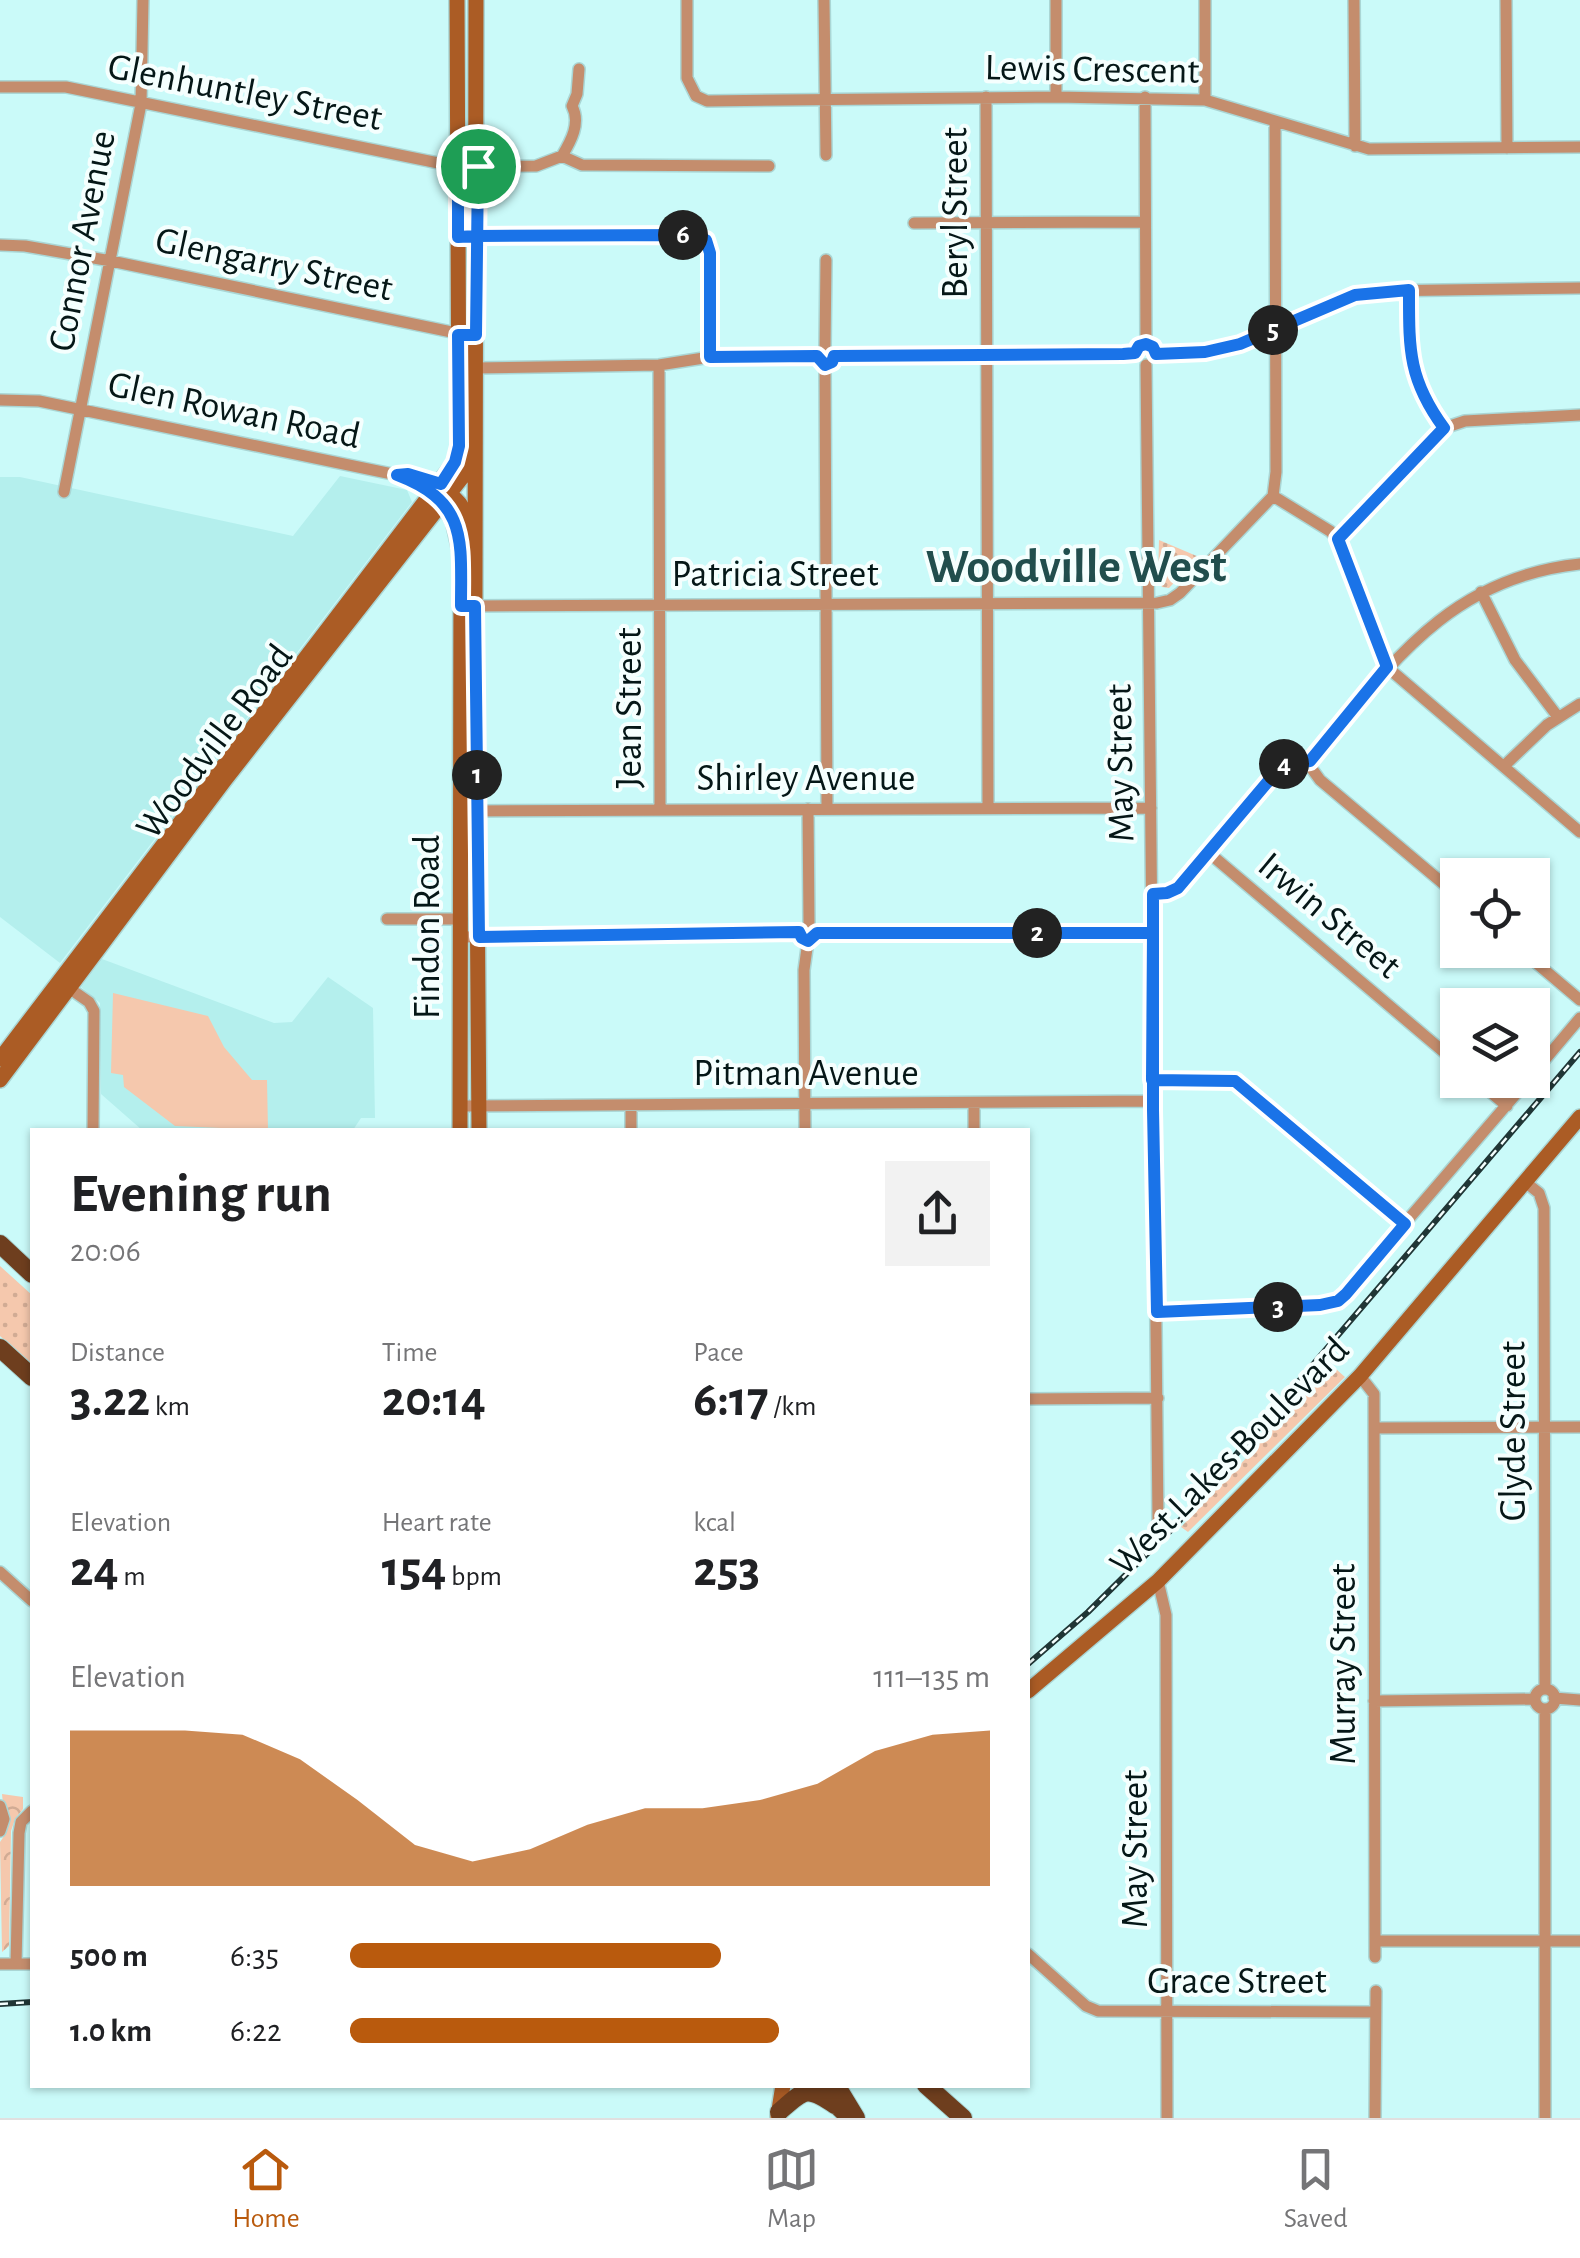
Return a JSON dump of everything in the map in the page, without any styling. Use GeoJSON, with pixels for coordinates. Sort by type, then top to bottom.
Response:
{"type":"FeatureCollection","features":[{"type":"Feature","properties":{"kind":"highway"},"geometry":{"type":"LineString","coordinates":[[0,1244],[30,1272]]}},
{"type":"Feature","properties":{"kind":"highway"},"geometry":{"type":"LineString","coordinates":[[0,1348],[30,1375]]}},
{"type":"Feature","properties":{"kind":"highway"},"geometry":{"type":"LineString","coordinates":[[819,2088],[835,2104]]}},
{"type":"Feature","properties":{"kind":"highway"},"geometry":{"type":"LineString","coordinates":[[838,2088],[853,2118]]}},
{"type":"Feature","properties":{"kind":"highway"},"geometry":{"type":"LineString","coordinates":[[929,2088],[964,2118]]}},
{"type":"Feature","properties":{"kind":"highway"},"geometry":{"type":"LineString","coordinates":[[778,2115],[801,2092],[814,2091],[853,2118]]}},
{"type":"Feature","properties":{"kind":"main road"},"geometry":{"type":"LineString","coordinates":[[457,0],[459,446],[442,492],[476,538]]}},
{"type":"Feature","properties":{"kind":"main road","name":"Findon Road"},"geometry":{"type":"LineString","coordinates":[[476,0],[476,538],[468,606],[470,937],[479,1128]]}},
{"type":"Feature","properties":{"kind":"main road","name":"Woodville Road"},"geometry":{"type":"LineString","coordinates":[[0,1080],[65,985],[442,492],[463,476],[477,441]]}},
{"type":"Feature","properties":{"kind":"main road","name":"Findon Road"},"geometry":{"type":"LineString","coordinates":[[442,492],[458,537],[468,606]]}},
{"type":"Feature","properties":{"kind":"main road","name":"Woodville Road"},"geometry":{"type":"LineString","coordinates":[[0,1059],[65,985],[190,827],[427,520],[442,492]]}},
{"type":"Feature","properties":{"kind":"main road"},"geometry":{"type":"LineString","coordinates":[[427,520],[440,523],[458,537]]}},
{"type":"Feature","properties":{"kind":"main road","name":"Findon Road"},"geometry":{"type":"LineString","coordinates":[[460,1128],[470,937],[462,919],[470,811]]}},
{"type":"Feature","properties":{"kind":"main road","name":"West Lakes Boulevard"},"geometry":{"type":"LineString","coordinates":[[1030,1690],[1158,1581],[1360,1376],[1580,1117]]}},
{"type":"Feature","properties":{"kind":"main road"},"geometry":{"type":"LineString","coordinates":[[778,2115],[782,2088]]}},
{"type":"Feature","properties":{"kind":"street","name":"Connor Avenue"},"geometry":{"type":"LineString","coordinates":[[64,492],[141,104],[143,0]]}},
{"type":"Feature","properties":{"kind":"street","name":"Lewis Crescent"},"geometry":{"type":"LineString","coordinates":[[686,0],[687,78],[696,96],[707,101],[986,97],[1206,100],[1355,146],[1580,148]]}},
{"type":"Feature","properties":{"kind":"street"},"geometry":{"type":"LineString","coordinates":[[824,0],[826,156]]}},
{"type":"Feature","properties":{"kind":"street"},"geometry":{"type":"LineString","coordinates":[[1056,0],[1056,97]]}},
{"type":"Feature","properties":{"kind":"street"},"geometry":{"type":"LineString","coordinates":[[1204,0],[1206,100]]}},
{"type":"Feature","properties":{"kind":"street"},"geometry":{"type":"LineString","coordinates":[[1354,0],[1355,146]]}},
{"type":"Feature","properties":{"kind":"street"},"geometry":{"type":"LineString","coordinates":[[1506,0],[1507,148]]}},
{"type":"Feature","properties":{"kind":"street"},"geometry":{"type":"LineString","coordinates":[[578,70],[572,106],[575,127],[562,156],[582,165],[769,166]]}},
{"type":"Feature","properties":{"kind":"street","name":"Glenhuntley Street"},"geometry":{"type":"LineString","coordinates":[[0,87],[66,87],[458,166],[536,166],[562,156]]}},
{"type":"Feature","properties":{"kind":"street","name":"Beryl Street"},"geometry":{"type":"LineString","coordinates":[[986,97],[988,808]]}},
{"type":"Feature","properties":{"kind":"street"},"geometry":{"type":"LineString","coordinates":[[1145,97],[1146,344]]}},
{"type":"Feature","properties":{"kind":"street"},"geometry":{"type":"LineString","coordinates":[[1149,603],[1170,600],[1180,593],[1273,496],[1275,122]]}},
{"type":"Feature","properties":{"kind":"street"},"geometry":{"type":"LineString","coordinates":[[914,222],[1145,222]]}},
{"type":"Feature","properties":{"kind":"street"},"geometry":{"type":"LineString","coordinates":[[458,237],[687,235],[706,240],[710,253],[710,357]]}},
{"type":"Feature","properties":{"kind":"street","name":"Glengarry Street"},"geometry":{"type":"LineString","coordinates":[[0,245],[111,261],[458,335],[476,335]]}},
{"type":"Feature","properties":{"kind":"street"},"geometry":{"type":"LineString","coordinates":[[826,260],[827,808]]}},
{"type":"Feature","properties":{"kind":"street"},"geometry":{"type":"LineString","coordinates":[[1156,354],[1205,352],[1240,344],[1355,295],[1409,290],[1580,288]]}},
{"type":"Feature","properties":{"kind":"street"},"geometry":{"type":"LineString","coordinates":[[1409,290],[1409,354],[1422,394],[1444,428]]}},
{"type":"Feature","properties":{"kind":"street"},"geometry":{"type":"LineString","coordinates":[[1146,344],[1156,354],[1153,362],[1146,365],[1139,363],[1135,353],[1146,344]]}},
{"type":"Feature","properties":{"kind":"street"},"geometry":{"type":"LineString","coordinates":[[476,368],[659,366],[710,357],[1135,353]]}},
{"type":"Feature","properties":{"kind":"street","name":"May Street"},"geometry":{"type":"LineString","coordinates":[[1146,365],[1158,1521]]}},
{"type":"Feature","properties":{"kind":"street","name":"Jean Street"},"geometry":{"type":"LineString","coordinates":[[659,366],[660,810]]}},
{"type":"Feature","properties":{"kind":"street","name":"Glen Rowan Road"},"geometry":{"type":"LineString","coordinates":[[0,400],[39,401],[397,475],[408,474],[442,492]]}},
{"type":"Feature","properties":{"kind":"street"},"geometry":{"type":"LineString","coordinates":[[1338,539],[1444,428],[1465,421],[1580,415]]}},
{"type":"Feature","properties":{"kind":"street"},"geometry":{"type":"LineString","coordinates":[[1273,496],[1338,539],[1387,667],[1580,832]]}},
{"type":"Feature","properties":{"kind":"street"},"geometry":{"type":"LineString","coordinates":[[1153,894],[1178,888],[1282,765],[1310,761],[1387,667],[1423,630],[1482,592],[1548,569],[1580,564]]}},
{"type":"Feature","properties":{"kind":"street"},"geometry":{"type":"LineString","coordinates":[[1482,592],[1515,660],[1558,717]]}},
{"type":"Feature","properties":{"kind":"street","name":"Patricia Street"},"geometry":{"type":"LineString","coordinates":[[468,606],[1149,603]]}},
{"type":"Feature","properties":{"kind":"street"},"geometry":{"type":"LineString","coordinates":[[1504,766],[1558,717],[1580,705]]}},
{"type":"Feature","properties":{"kind":"street"},"geometry":{"type":"LineString","coordinates":[[1310,761],[1318,778],[1440,881]]}},
{"type":"Feature","properties":{"kind":"street","name":"Shirley Avenue"},"geometry":{"type":"LineString","coordinates":[[470,811],[1152,808]]}},
{"type":"Feature","properties":{"kind":"street"},"geometry":{"type":"LineString","coordinates":[[806,1128],[808,809]]}},
{"type":"Feature","properties":{"kind":"street","name":"Irwin Street"},"geometry":{"type":"LineString","coordinates":[[1208,852],[1440,1049]]}},
{"type":"Feature","properties":{"kind":"street"},"geometry":{"type":"LineString","coordinates":[[388,919],[462,919]]}},
{"type":"Feature","properties":{"kind":"street"},"geometry":{"type":"LineString","coordinates":[[470,937],[808,932],[1153,933]]}},
{"type":"Feature","properties":{"kind":"street"},"geometry":{"type":"LineString","coordinates":[[1542,968],[1580,1000]]}},
{"type":"Feature","properties":{"kind":"street"},"geometry":{"type":"LineString","coordinates":[[65,985],[89,1002],[94,1011],[93,1128]]}},
{"type":"Feature","properties":{"kind":"street"},"geometry":{"type":"LineString","coordinates":[[1550,1053],[1580,1018]]}},
{"type":"Feature","properties":{"kind":"street"},"geometry":{"type":"LineString","coordinates":[[1152,1080],[1235,1081],[1405,1224]]}},
{"type":"Feature","properties":{"kind":"street"},"geometry":{"type":"LineString","coordinates":[[1497,1098],[1506,1106]]}},
{"type":"Feature","properties":{"kind":"street"},"geometry":{"type":"LineString","coordinates":[[1157,1312],[1338,1301],[1513,1098]]}},
{"type":"Feature","properties":{"kind":"street","name":"Pitman Avenue"},"geometry":{"type":"LineString","coordinates":[[460,1106],[1153,1101]]}},
{"type":"Feature","properties":{"kind":"street"},"geometry":{"type":"LineString","coordinates":[[974,1103],[974,1128]]}},
{"type":"Feature","properties":{"kind":"street"},"geometry":{"type":"LineString","coordinates":[[631,1105],[631,1128]]}},
{"type":"Feature","properties":{"kind":"street","name":"Glyde Street"},"geometry":{"type":"LineString","coordinates":[[1524,1181],[1539,1193],[1544,1208],[1548,1699],[1545,2118]]}},
{"type":"Feature","properties":{"kind":"street","name":"Murray Street"},"geometry":{"type":"LineString","coordinates":[[1360,1376],[1374,1394],[1375,1957]]}},
{"type":"Feature","properties":{"kind":"street"},"geometry":{"type":"LineString","coordinates":[[1030,1399],[1158,1398]]}},
{"type":"Feature","properties":{"kind":"street"},"geometry":{"type":"LineString","coordinates":[[1374,1428],[1580,1428]]}},
{"type":"Feature","properties":{"kind":"street"},"geometry":{"type":"LineString","coordinates":[[0,1572],[30,1599]]}},
{"type":"Feature","properties":{"kind":"street","name":"May Street"},"geometry":{"type":"LineString","coordinates":[[1158,1581],[1165,1600],[1166,1624],[1167,2118]]}},
{"type":"Feature","properties":{"kind":"street"},"geometry":{"type":"LineString","coordinates":[[1374,1701],[1535,1699],[1539,1707],[1548,1699],[1580,1700]]}},
{"type":"Feature","properties":{"kind":"street"},"geometry":{"type":"LineString","coordinates":[[16,1964],[19,1833],[30,1812]]}},
{"type":"Feature","properties":{"kind":"street"},"geometry":{"type":"LineString","coordinates":[[1375,1941],[1580,1941]]}},
{"type":"Feature","properties":{"kind":"street","name":"Grace Street"},"geometry":{"type":"LineString","coordinates":[[1030,1956],[1086,2006],[1098,2011],[1375,2012]]}},
{"type":"Feature","properties":{"kind":"street"},"geometry":{"type":"LineString","coordinates":[[0,1964],[30,1964]]}},
{"type":"Feature","properties":{"kind":"street"},"geometry":{"type":"LineString","coordinates":[[1375,2118],[1376,1992]]}},
{"type":"Feature","properties":{"kind":"shaded area"},"geometry":{"type":"Polygon","coordinates":[[[340,476],[407,490],[412,502],[60,963],[0,917],[0,477],[20,477],[293,536],[340,476]]]}},
{"type":"Feature","properties":{"kind":"shaded area"},"geometry":{"type":"Polygon","coordinates":[[[102,959],[274,1023],[292,1022],[328,977],[373,1008],[375,1118],[361,1118],[354,1128],[140,1128],[101,1094],[100,1003],[81,987],[102,959]]]}},
{"type":"Feature","properties":{"kind":"green space"},"geometry":{"type":"Polygon","coordinates":[[[1159,540],[1199,557],[1169,588],[1162,587],[1158,579],[1159,540]]]}},
{"type":"Feature","properties":{"kind":"green space"},"geometry":{"type":"Polygon","coordinates":[[[113,993],[208,1016],[224,1047],[252,1080],[267,1080],[268,1128],[175,1126],[124,1087],[123,1075],[111,1073],[113,993]]]}},
{"type":"Feature","properties":{"kind":"green space"},"geometry":{"type":"Polygon","coordinates":[[[0,1266],[30,1293],[30,1363],[0,1336],[0,1266]]]}},
{"type":"Feature","properties":{"kind":"green space"},"geometry":{"type":"Polygon","coordinates":[[[1328,1362],[1345,1377],[1188,1532],[1181,1527],[1250,1454],[1328,1362]]]}},
{"type":"Feature","properties":{"kind":"green space"},"geometry":{"type":"Polygon","coordinates":[[[2,1794],[23,1797],[23,1809],[11,1831],[9,1946],[2,1952],[0,1842],[8,1822],[2,1794]]]}},
{"type":"Feature","properties":{"kind":"railway"},"geometry":{"type":"LineString","coordinates":[[1030,1662],[1088,1612],[1175,1526],[1580,1052]]}},
{"type":"Feature","properties":{"kind":"railway"},"geometry":{"type":"LineString","coordinates":[[0,2004],[30,2002]]}},
{"type":"Feature","properties":{"kind":"district","name":"Woodville West"},"geometry":{"type":"Point","coordinates":[1076,568]}},
{"type":"Feature","properties":{"kind":"route"},"geometry":{"type":"LineString","coordinates":[[478,166],[458,166],[458,237],[477,236],[687,235],[706,240],[710,253],[710,357],[817,356],[820,363],[828,365],[834,356],[1123,354],[1135,353],[1136,348],[1146,344],[1156,354],[1205,352],[1240,344],[1355,295],[1409,290],[1409,354],[1422,394],[1444,428],[1338,539],[1387,667],[1310,761],[1282,765],[1178,888],[1153,894],[1153,933],[1152,1080],[1157,1312],[1338,1301],[1405,1224],[1235,1081],[1152,1080],[1153,933],[817,933],[808,941],[799,932],[479,937],[475,606],[461,606],[461,556],[449,512],[426,486],[397,475],[408,474],[441,484],[455,462],[459,446],[458,335],[476,335],[477,236],[478,166]]}}]}
